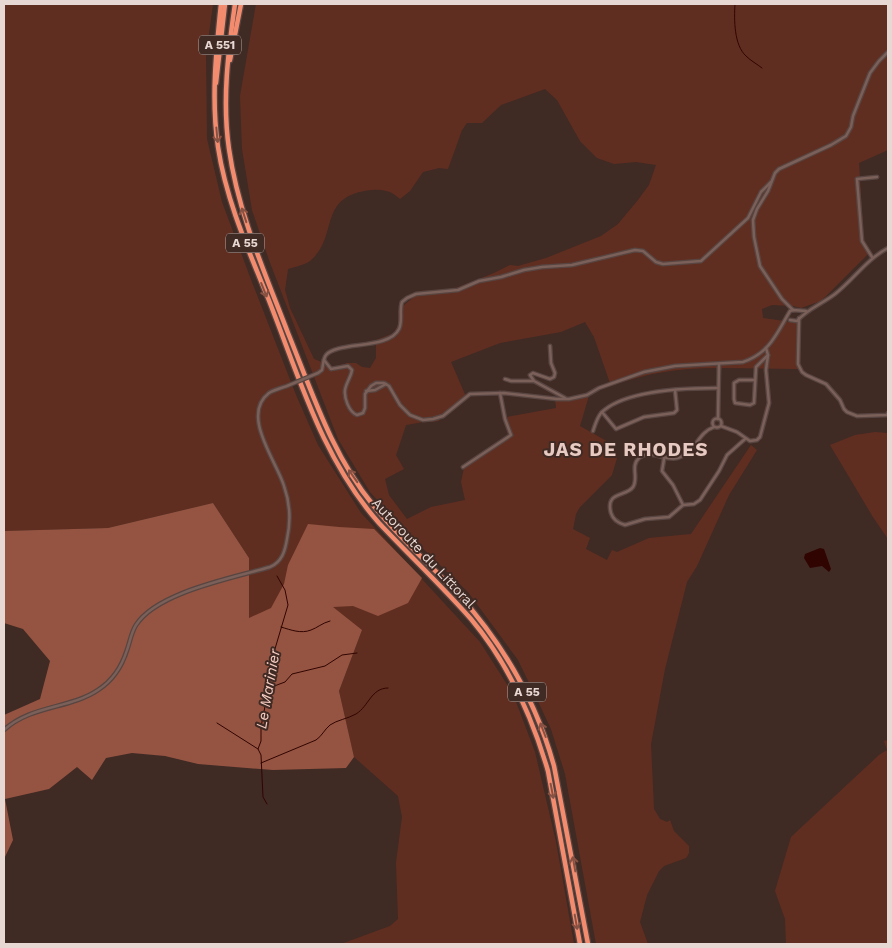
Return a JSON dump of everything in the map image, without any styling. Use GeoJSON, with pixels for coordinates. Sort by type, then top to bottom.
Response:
{"type":"FeatureCollection","features":[{"type":"Feature","properties":{"kind":"highway","name":"A 551"},"geometry":{"type":"LineString","coordinates":[[215,87],[223,4]]}},
{"type":"Feature","properties":{"kind":"highway","name":"Autoroute du Littoral"},"geometry":{"type":"LineString","coordinates":[[235,4],[228,57],[226,117],[234,180],[256,249],[325,425],[345,466],[391,527],[458,594],[478,617],[510,661],[527,692],[554,766],[588,944]]}},
{"type":"Feature","properties":{"kind":"highway","name":"A 551"},"geometry":{"type":"LineString","coordinates":[[228,68],[241,4]]}},
{"type":"Feature","properties":{"kind":"highway","name":"Autoroute du Littoral"},"geometry":{"type":"LineString","coordinates":[[215,87],[218,146],[228,190],[246,246],[307,401],[330,451],[350,485],[372,515],[455,601],[483,634],[510,676],[525,704],[548,771],[580,944]]}},
{"type":"Feature","properties":{"kind":"street"},"geometry":{"type":"LineString","coordinates":[[758,206],[779,168],[831,145],[846,136],[870,73],[888,52]]}},
{"type":"Feature","properties":{"kind":"street"},"geometry":{"type":"LineString","coordinates":[[872,257],[862,241],[857,178],[877,177]]}},
{"type":"Feature","properties":{"kind":"street"},"geometry":{"type":"LineString","coordinates":[[4,730],[26,715],[79,699],[102,687],[114,675],[122,663],[138,622],[149,610],[159,603],[192,590],[270,567],[280,562],[289,531],[288,503],[280,474],[262,438],[259,414],[260,405],[265,396],[272,391],[318,373],[322,370],[326,355],[330,352],[347,347],[370,344],[395,334],[400,328],[402,302],[416,294],[458,290],[479,281],[524,270],[572,265],[635,250],[643,251],[656,262],[663,264],[701,261],[748,218],[762,191],[771,182]]}},
{"type":"Feature","properties":{"kind":"street"},"geometry":{"type":"LineString","coordinates":[[762,191],[765,191],[766,194]]}},
{"type":"Feature","properties":{"kind":"street"},"geometry":{"type":"LineString","coordinates":[[759,196],[753,222],[758,260],[777,292],[799,318],[798,364],[806,375],[826,384],[840,400],[844,409],[852,414],[857,416],[887,415],[888,413]]}},
{"type":"Feature","properties":{"kind":"street"},"geometry":{"type":"LineString","coordinates":[[795,321],[806,311],[835,294],[858,274],[872,257],[888,248]]}},
{"type":"Feature","properties":{"kind":"street"},"geometry":{"type":"LineString","coordinates":[[324,360],[331,369],[346,366],[351,368],[352,372],[345,392],[350,410],[356,415],[364,410],[366,391],[376,383],[386,384],[392,388],[398,402],[404,409],[414,417],[424,420],[443,416],[470,394],[500,394],[566,399],[587,395],[598,388],[644,372],[675,366],[744,362],[753,359],[772,343],[788,315],[793,310],[806,311]]}},
{"type":"Feature","properties":{"kind":"street"},"geometry":{"type":"LineString","coordinates":[[788,315],[790,320]]}},
{"type":"Feature","properties":{"kind":"street"},"geometry":{"type":"LineString","coordinates":[[784,323],[790,320],[799,324]]}},
{"type":"Feature","properties":{"kind":"street"},"geometry":{"type":"LineString","coordinates":[[550,346],[551,363],[555,375],[550,379],[537,373],[531,373],[530,376],[534,381],[566,399]]}},
{"type":"Feature","properties":{"kind":"street"},"geometry":{"type":"LineString","coordinates":[[745,439],[727,455],[704,496],[694,504],[683,505],[669,517],[645,519],[629,524],[620,523],[613,516],[610,507],[611,502],[617,495],[630,490],[634,486],[635,466],[639,458],[650,454],[664,459],[676,458],[690,451],[705,431],[714,427],[718,428],[721,426],[737,432],[745,439],[754,441],[760,437],[768,408],[766,370],[768,355],[766,348]]}},
{"type":"Feature","properties":{"kind":"street"},"geometry":{"type":"LineString","coordinates":[[755,380],[738,380],[734,383],[735,404],[750,405],[754,402],[756,367],[768,355]]}},
{"type":"Feature","properties":{"kind":"street"},"geometry":{"type":"LineString","coordinates":[[719,364],[718,419],[721,422],[721,426]]}},
{"type":"Feature","properties":{"kind":"street"},"geometry":{"type":"LineString","coordinates":[[505,379],[510,381],[534,381]]}},
{"type":"Feature","properties":{"kind":"street"},"geometry":{"type":"LineString","coordinates":[[366,391],[375,390],[386,384]]}},
{"type":"Feature","properties":{"kind":"street"},"geometry":{"type":"LineString","coordinates":[[593,431],[602,412],[638,395],[675,390],[718,388]]}},
{"type":"Feature","properties":{"kind":"street"},"geometry":{"type":"LineString","coordinates":[[602,412],[616,429],[644,417],[674,413],[677,410],[675,390]]}},
{"type":"Feature","properties":{"kind":"street"},"geometry":{"type":"LineString","coordinates":[[463,467],[511,435],[505,419],[500,394]]}},
{"type":"Feature","properties":{"kind":"street"},"geometry":{"type":"LineString","coordinates":[[714,427],[714,421],[718,419]]}},
{"type":"Feature","properties":{"kind":"street"},"geometry":{"type":"LineString","coordinates":[[664,459],[662,471],[673,485],[683,505]]}},
{"type":"Feature","properties":{"kind":"shaded area"},"geometry":{"type":"Polygon","coordinates":[[[4,4],[213,4],[206,56],[207,139],[222,202],[250,277],[296,395],[318,445],[361,513],[480,642],[513,694],[535,752],[556,842],[574,944],[341,944],[390,926],[398,919],[396,863],[402,817],[398,796],[354,757],[339,691],[362,630],[248,618],[249,558],[213,503],[108,528],[4,531],[4,4]]]}},
{"type":"Feature","properties":{"kind":"shaded area"},"geometry":{"type":"Polygon","coordinates":[[[256,4],[888,4],[888,150],[859,163],[864,244],[868,254],[821,301],[801,308],[772,305],[762,309],[763,318],[798,323],[798,369],[689,369],[663,372],[611,386],[594,337],[585,322],[561,332],[500,343],[451,362],[467,399],[443,418],[439,419],[439,421],[406,425],[396,455],[404,469],[385,479],[389,495],[407,519],[431,507],[465,500],[461,482],[464,468],[513,436],[507,417],[556,408],[555,398],[568,398],[590,392],[580,426],[610,443],[617,458],[612,475],[580,507],[576,514],[573,529],[590,538],[586,549],[607,560],[612,550],[617,552],[649,538],[691,534],[751,445],[757,450],[729,495],[697,566],[687,582],[665,669],[651,744],[654,809],[660,819],[667,822],[670,820],[674,831],[689,846],[689,853],[686,858],[664,866],[659,871],[647,895],[640,922],[648,944],[596,944],[565,774],[551,729],[518,660],[468,592],[413,539],[370,492],[338,439],[269,260],[252,210],[242,149],[240,96],[256,4]],[[545,89],[501,105],[482,123],[467,123],[462,130],[448,169],[439,168],[423,172],[410,191],[400,199],[390,192],[371,190],[354,194],[342,200],[335,209],[319,251],[310,261],[288,269],[285,290],[290,308],[314,359],[335,367],[347,363],[356,363],[362,367],[370,368],[376,358],[376,340],[394,333],[398,325],[398,311],[420,291],[453,289],[510,265],[518,266],[546,258],[601,236],[618,224],[649,185],[656,165],[636,162],[614,164],[597,158],[580,141],[557,100],[545,89]]]}},
{"type":"Feature","properties":{"kind":"shaded area"},"geometry":{"type":"Polygon","coordinates":[[[875,432],[888,433],[888,539],[830,445],[855,435],[875,432]]]}},
{"type":"Feature","properties":{"kind":"shaded area"},"geometry":{"type":"Polygon","coordinates":[[[213,503],[249,558],[249,618],[271,608],[284,584],[288,565],[308,524],[374,529],[422,578],[408,603],[378,616],[353,606],[333,607],[362,630],[339,691],[354,757],[346,768],[273,770],[198,764],[165,756],[132,753],[106,758],[92,780],[77,767],[49,789],[5,799],[13,840],[4,859],[4,715],[40,699],[50,661],[23,629],[4,623],[4,531],[108,528],[213,503]]]}},
{"type":"Feature","properties":{"kind":"shaded area"},"geometry":{"type":"Polygon","coordinates":[[[820,548],[824,549],[831,569],[829,572],[822,566],[810,568],[804,558],[805,554],[820,548]]]}},
{"type":"Feature","properties":{"kind":"shaded area"},"geometry":{"type":"Polygon","coordinates":[[[888,740],[888,944],[786,944],[785,919],[775,891],[791,837],[879,755],[887,750],[884,741],[888,740]]]}},
{"type":"Feature","properties":{"kind":"waterway"},"geometry":{"type":"LineString","coordinates":[[735,4],[735,25],[739,45],[746,56],[762,68]]}},
{"type":"Feature","properties":{"kind":"waterway","name":"Le Marinier"},"geometry":{"type":"LineString","coordinates":[[267,804],[263,797],[261,755],[258,749],[261,741],[261,727],[267,696],[269,669],[288,605],[285,590],[277,576]]}},
{"type":"Feature","properties":{"kind":"waterway"},"geometry":{"type":"LineString","coordinates":[[281,627],[304,632],[330,621]]}},
{"type":"Feature","properties":{"kind":"waterway"},"geometry":{"type":"LineString","coordinates":[[269,688],[285,682],[292,674],[325,666],[342,655],[357,653]]}},
{"type":"Feature","properties":{"kind":"waterway"},"geometry":{"type":"LineString","coordinates":[[261,763],[316,740],[330,725],[356,714],[374,694],[388,688]]}},
{"type":"Feature","properties":{"kind":"waterway"},"geometry":{"type":"LineString","coordinates":[[217,723],[258,749]]}},
{"type":"Feature","properties":{"kind":"district","name":"JAS DE RHODES"},"geometry":{"type":"Point","coordinates":[626,449]}}]}
